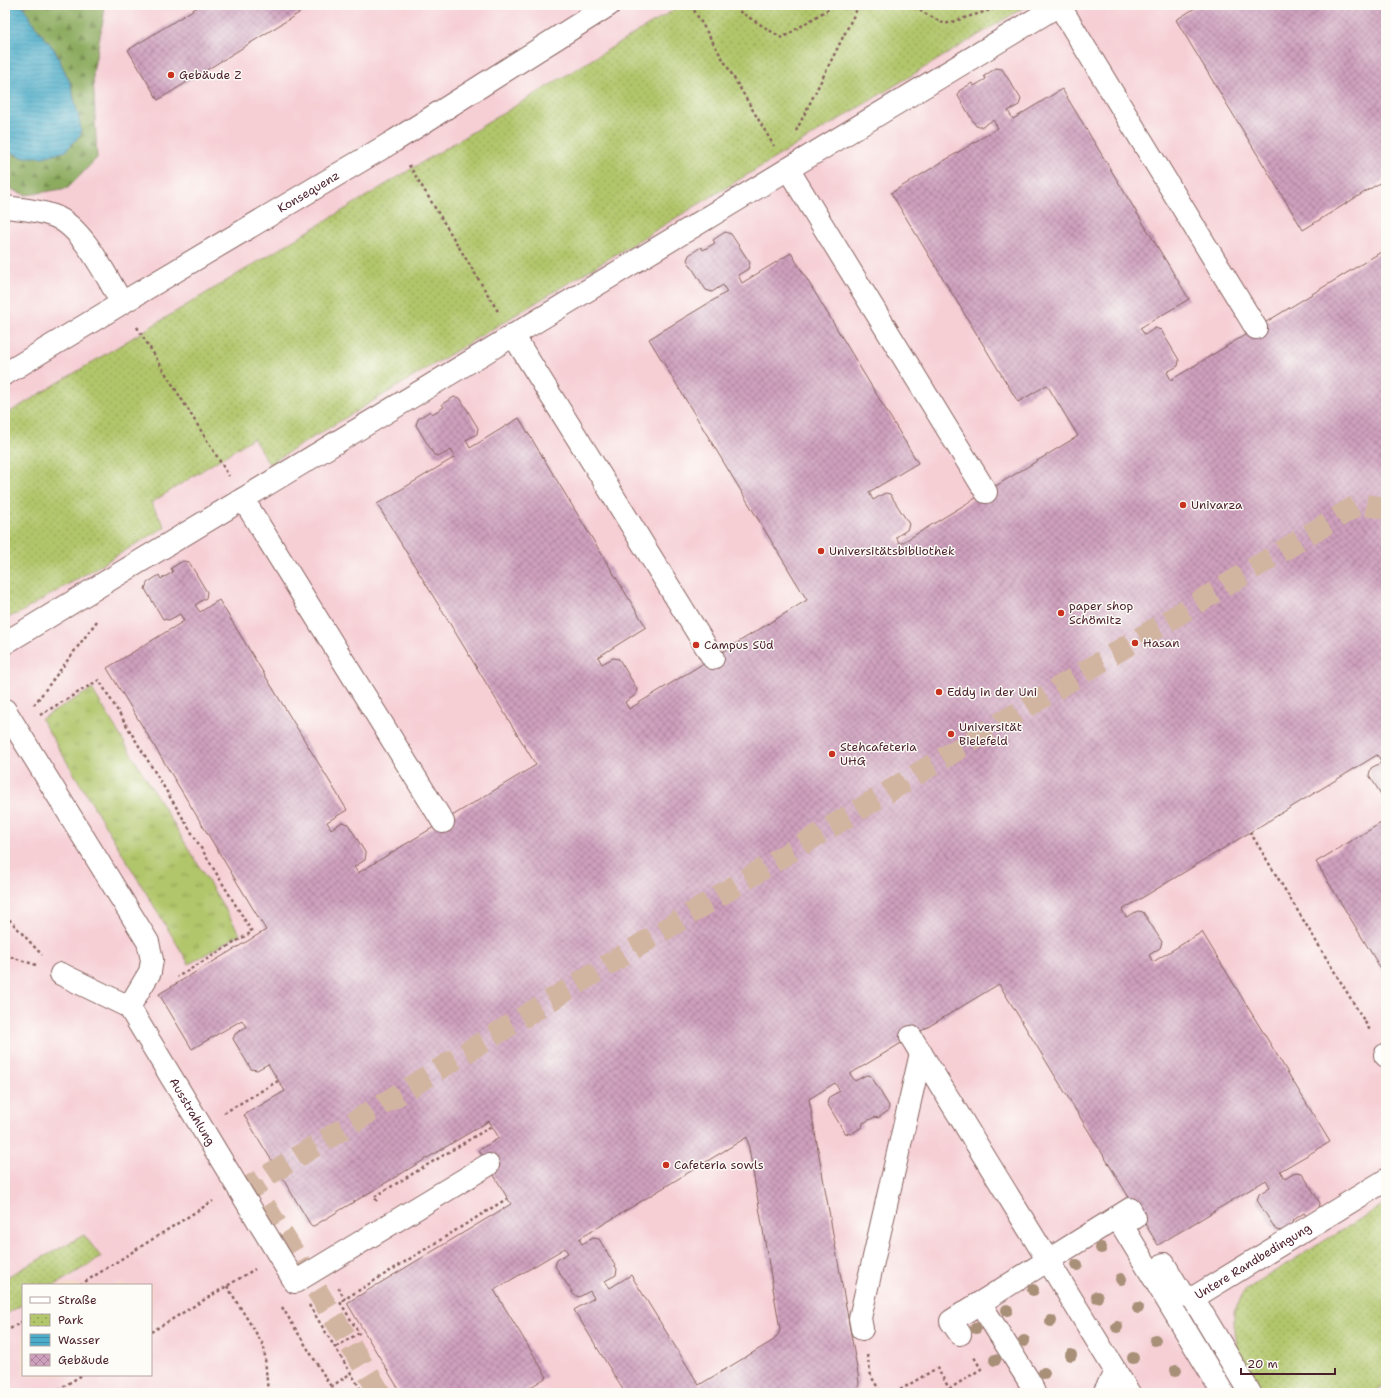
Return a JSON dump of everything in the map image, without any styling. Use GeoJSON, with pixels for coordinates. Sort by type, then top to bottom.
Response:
{"type":"FeatureCollection","features":[{"type":"Feature","properties":{"kind":"street","name":"Konsequenz"},"geometry":{"type":"LineString","coordinates":[[5,374],[394,141],[610,5]]}},
{"type":"Feature","properties":{"kind":"street"},"geometry":{"type":"LineString","coordinates":[[5,643],[1059,5],[1256,328]]}},
{"type":"Feature","properties":{"kind":"street"},"geometry":{"type":"LineString","coordinates":[[788,169],[986,492]]}},
{"type":"Feature","properties":{"kind":"street"},"geometry":{"type":"LineString","coordinates":[[5,207],[30,210],[55,216],[74,229],[85,242],[122,303]]}},
{"type":"Feature","properties":{"kind":"street"},"geometry":{"type":"LineString","coordinates":[[513,336],[713,658]]}},
{"type":"Feature","properties":{"kind":"street"},"geometry":{"type":"LineString","coordinates":[[243,499],[443,822]]}},
{"type":"Feature","properties":{"kind":"street"},"geometry":{"type":"LineString","coordinates":[[5,710],[148,942],[152,960],[150,972],[129,1007],[61,974]]}},
{"type":"Feature","properties":{"kind":"street","name":"Ausstrahlung"},"geometry":{"type":"LineString","coordinates":[[129,1007],[294,1282],[488,1165]]}},
{"type":"Feature","properties":{"kind":"street"},"geometry":{"type":"LineString","coordinates":[[862,1329],[860,1318],[916,1045],[1129,1393]]}},
{"type":"Feature","properties":{"kind":"street","name":"Untere Randbedingung"},"geometry":{"type":"LineString","coordinates":[[1250,1393],[1193,1298],[1386,1180]]}},
{"type":"Feature","properties":{"kind":"street"},"geometry":{"type":"LineString","coordinates":[[960,1334],[951,1321],[1048,1261],[1126,1217],[1223,1393]]}},
{"type":"Feature","properties":{"kind":"street"},"geometry":{"type":"LineString","coordinates":[[1164,1264],[1182,1294],[1193,1298]]}},
{"type":"Feature","properties":{"kind":"street"},"geometry":{"type":"LineString","coordinates":[[980,1303],[1031,1384],[1034,1393]]}},
{"type":"Feature","properties":{"kind":"street"},"geometry":{"type":"LineString","coordinates":[[1104,1393],[1116,1371]]}},
{"type":"Feature","properties":{"kind":"path"},"geometry":{"type":"LineString","coordinates":[[691,5],[788,169]]}},
{"type":"Feature","properties":{"kind":"path"},"geometry":{"type":"LineString","coordinates":[[729,5],[782,38],[835,5]]}},
{"type":"Feature","properties":{"kind":"path"},"geometry":{"type":"LineString","coordinates":[[796,132],[859,5]]}},
{"type":"Feature","properties":{"kind":"path"},"geometry":{"type":"LineString","coordinates":[[909,5],[945,24],[1005,5]]}},
{"type":"Feature","properties":{"kind":"path"},"geometry":{"type":"LineString","coordinates":[[394,141],[513,336]]}},
{"type":"Feature","properties":{"kind":"path"},"geometry":{"type":"LineString","coordinates":[[122,303],[243,499]]}},
{"type":"Feature","properties":{"kind":"path"},"geometry":{"type":"LineString","coordinates":[[32,708],[101,615]]}},
{"type":"Feature","properties":{"kind":"path"},"geometry":{"type":"LineString","coordinates":[[38,716],[99,680],[252,932],[191,969]]}},
{"type":"Feature","properties":{"kind":"path"},"geometry":{"type":"LineString","coordinates":[[1250,832],[1386,1055]]}},
{"type":"Feature","properties":{"kind":"path"},"geometry":{"type":"LineString","coordinates":[[5,915],[61,974]]}},
{"type":"Feature","properties":{"kind":"path"},"geometry":{"type":"LineString","coordinates":[[5,955],[61,974]]}},
{"type":"Feature","properties":{"kind":"path"},"geometry":{"type":"LineString","coordinates":[[202,1127],[278,1080]]}},
{"type":"Feature","properties":{"kind":"path"},"geometry":{"type":"LineString","coordinates":[[382,1193],[492,1126]]}},
{"type":"Feature","properties":{"kind":"path"},"geometry":{"type":"LineString","coordinates":[[82,1284],[237,1186]]}},
{"type":"Feature","properties":{"kind":"path"},"geometry":{"type":"LineString","coordinates":[[336,1348],[359,1333],[340,1302],[508,1198]]}},
{"type":"Feature","properties":{"kind":"path"},"geometry":{"type":"LineString","coordinates":[[152,1331],[278,1255]]}},
{"type":"Feature","properties":{"kind":"path"},"geometry":{"type":"LineString","coordinates":[[227,1286],[264,1346],[268,1393]]}},
{"type":"Feature","properties":{"kind":"path"},"geometry":{"type":"LineString","coordinates":[[345,1286],[339,1289],[345,1299]]}},
{"type":"Feature","properties":{"kind":"path"},"geometry":{"type":"LineString","coordinates":[[278,1300],[335,1393]]}},
{"type":"Feature","properties":{"kind":"path"},"geometry":{"type":"LineString","coordinates":[[5,1332],[22,1322]]}},
{"type":"Feature","properties":{"kind":"path"},"geometry":{"type":"LineString","coordinates":[[320,1322],[363,1393]]}},
{"type":"Feature","properties":{"kind":"path"},"geometry":{"type":"LineString","coordinates":[[949,1389],[981,1369],[979,1366]]}},
{"type":"Feature","properties":{"kind":"path"},"geometry":{"type":"LineString","coordinates":[[895,1393],[937,1368],[952,1393]]}},
{"type":"Feature","properties":{"kind":"path"},"geometry":{"type":"LineString","coordinates":[[870,1372],[881,1393]]}},
{"type":"Feature","properties":{"kind":"path"},"geometry":{"type":"LineString","coordinates":[[331,1387],[351,1373]]}},
{"type":"Feature","properties":{"kind":"path"},"geometry":{"type":"LineString","coordinates":[[53,1393],[80,1376]]}},
{"type":"Feature","properties":{"kind":"shaded area","name":"Campus Süd"},"geometry":{"type":"Polygon","coordinates":[[[5,5],[1386,5],[1386,1393],[5,1393],[5,5]]]}},
{"type":"Feature","properties":{"kind":"green space"},"geometry":{"type":"Polygon","coordinates":[[[24,5],[103,5],[104,15],[93,73],[97,158],[68,188],[26,195],[5,187],[5,150],[22,157],[81,134],[80,123],[70,82],[54,49],[35,26],[24,5]]]}},
{"type":"Feature","properties":{"kind":"green space"},"geometry":{"type":"Polygon","coordinates":[[[682,5],[1028,5],[269,464],[253,438],[151,503],[165,527],[18,614],[5,618],[5,415],[682,5]]]}},
{"type":"Feature","properties":{"kind":"green space"},"geometry":{"type":"Polygon","coordinates":[[[92,689],[240,934],[189,964],[41,719],[92,689]]]}},
{"type":"Feature","properties":{"kind":"green space"},"geometry":{"type":"Polygon","coordinates":[[[1386,1203],[1386,1384],[1371,1393],[1262,1393],[1239,1356],[1234,1332],[1234,1312],[1246,1289],[1386,1203]]]}},
{"type":"Feature","properties":{"kind":"green space"},"geometry":{"type":"Polygon","coordinates":[[[84,1235],[101,1257],[57,1284],[22,1284],[22,1305],[5,1315],[5,1278],[84,1235]]]}},
{"type":"Feature","properties":{"kind":"water"},"geometry":{"type":"Polygon","coordinates":[[[5,5],[24,5],[24,8],[35,26],[54,49],[70,82],[80,123],[81,134],[66,151],[43,157],[22,157],[5,150],[5,5]]]}},
{"type":"Feature","properties":{"kind":"building","name":"Gebäude Z"},"geometry":{"type":"Polygon","coordinates":[[[201,5],[312,5],[158,100],[128,50],[201,5]]]}},
{"type":"Feature","properties":{"kind":"building"},"geometry":{"type":"Polygon","coordinates":[[[1200,5],[1386,5],[1386,179],[1303,230],[1176,20],[1200,5]]]}},
{"type":"Feature","properties":{"kind":"building","name":"Universität Bielefeld"},"geometry":{"type":"Polygon","coordinates":[[[996,68],[1002,69],[1021,99],[1019,105],[1008,111],[1013,119],[1062,89],[1189,299],[1140,328],[1145,335],[1155,328],[1161,330],[1179,360],[1178,366],[1167,372],[1171,380],[1386,249],[1386,802],[1369,775],[1371,768],[1382,762],[1377,755],[1122,910],[1126,917],[1138,911],[1143,912],[1162,942],[1160,948],[1149,955],[1153,962],[1202,932],[1330,1142],[1280,1171],[1285,1179],[1296,1172],[1302,1173],[1320,1203],[1319,1209],[1306,1216],[1304,1213],[1292,1221],[1294,1224],[1282,1231],[1276,1230],[1257,1200],[1259,1194],[1270,1187],[1266,1180],[1158,1245],[999,984],[850,1074],[855,1081],[866,1075],[871,1076],[889,1106],[888,1111],[878,1118],[875,1117],[863,1123],[862,1127],[851,1134],[845,1133],[827,1103],[829,1097],[840,1091],[835,1083],[809,1099],[858,1374],[859,1384],[856,1393],[625,1393],[574,1310],[594,1298],[590,1291],[579,1297],[574,1295],[555,1266],[557,1260],[568,1253],[565,1248],[494,1290],[547,1377],[521,1393],[401,1393],[347,1303],[511,1204],[479,1150],[499,1138],[489,1121],[312,1227],[244,1115],[285,1091],[268,1064],[257,1070],[251,1069],[233,1039],[235,1034],[246,1027],[242,1020],[192,1049],[159,994],[266,930],[107,668],[184,621],[180,614],[169,620],[163,619],[145,589],[147,583],[159,575],[161,579],[173,572],[171,568],[183,561],[189,562],[207,592],[206,598],[195,605],[200,612],[219,600],[347,810],[327,822],[331,829],[342,822],[348,824],[366,854],[365,860],[354,867],[358,873],[536,765],[377,504],[455,457],[451,450],[440,456],[434,455],[416,425],[418,419],[430,411],[432,414],[444,407],[442,404],[454,397],[460,398],[478,428],[477,434],[466,440],[470,448],[519,418],[646,627],[598,657],[602,664],[613,658],[619,659],[637,689],[636,695],[625,702],[629,709],[807,600],[649,339],[727,292],[723,285],[712,292],[706,290],[687,260],[689,255],[701,247],[703,250],[715,243],[713,240],[725,232],[731,234],[750,263],[748,269],[738,275],[742,283],[791,253],[918,463],[869,492],[873,500],[885,493],[890,494],[909,524],[907,530],[896,537],[900,544],[1078,436],[1047,385],[1018,402],[891,193],[998,128],[993,120],[982,127],[976,126],[958,96],[959,91],[972,83],[974,86],[986,79],[984,76],[996,68]],[[747,1137],[579,1239],[582,1244],[593,1238],[599,1239],[617,1269],[616,1275],[605,1281],[610,1288],[631,1275],[699,1385],[774,1340],[780,1329],[747,1137]]]}},
{"type":"Feature","properties":{"kind":"building"},"geometry":{"type":"Polygon","coordinates":[[[1386,820],[1386,977],[1316,862],[1386,820]]]}},
{"type":"Feature","properties":{"kind":"tunnel"},"geometry":{"type":"LineString","coordinates":[[380,1393],[252,1185],[811,839],[1359,504],[1386,508]]}},
{"type":"Feature","properties":{"kind":"place","name":"Gebäude Z"},"geometry":{"type":"Point","coordinates":[171,75]}},
{"type":"Feature","properties":{"kind":"place","name":"Univarza"},"geometry":{"type":"Point","coordinates":[1183,505]}},
{"type":"Feature","properties":{"kind":"place","name":"Universitätsbibliothek"},"geometry":{"type":"Point","coordinates":[821,551]}},
{"type":"Feature","properties":{"kind":"place","name":"paper shop Schömitz"},"geometry":{"type":"Point","coordinates":[1061,613]}},
{"type":"Feature","properties":{"kind":"place","name":"Hasan"},"geometry":{"type":"Point","coordinates":[1135,643]}},
{"type":"Feature","properties":{"kind":"place","name":"Campus Süd"},"geometry":{"type":"Point","coordinates":[696,645]}},
{"type":"Feature","properties":{"kind":"place","name":"Eddy in der Uni"},"geometry":{"type":"Point","coordinates":[939,692]}},
{"type":"Feature","properties":{"kind":"place","name":"Universität Bielefeld"},"geometry":{"type":"Point","coordinates":[951,734]}},
{"type":"Feature","properties":{"kind":"place","name":"Stehcafeteria UHG"},"geometry":{"type":"Point","coordinates":[832,754]}},
{"type":"Feature","properties":{"kind":"place","name":"Cafeteria sowls"},"geometry":{"type":"Point","coordinates":[666,1165]}}]}
